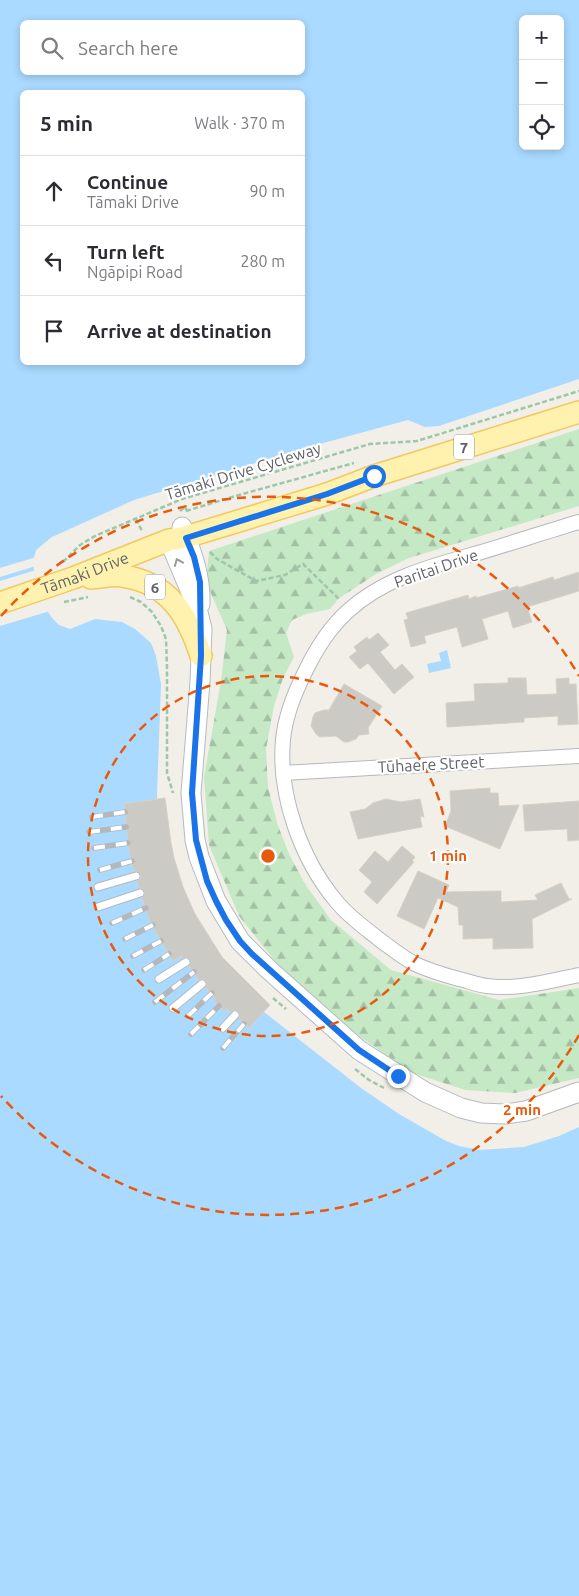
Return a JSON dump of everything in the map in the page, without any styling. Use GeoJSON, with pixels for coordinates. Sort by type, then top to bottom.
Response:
{"type":"FeatureCollection","features":[{"type":"Feature","properties":{"kind":"main road","name":"Tāmaki Drive"},"geometry":{"type":"LineString","coordinates":[[0,603],[53,596],[65,572],[179,535],[327,494],[374,476],[579,412]]}},
{"type":"Feature","properties":{"kind":"main road","name":"6"},"geometry":{"type":"LineString","coordinates":[[179,535],[194,557],[200,582],[200,618],[202,629],[192,793],[194,830],[199,857],[207,881],[216,901],[240,941],[268,969],[359,1050],[425,1092],[461,1108],[481,1113],[505,1114],[526,1111],[579,1092]]}},
{"type":"Feature","properties":{"kind":"main road","name":"6"},"geometry":{"type":"LineString","coordinates":[[65,572],[123,576],[140,580],[155,587],[177,605],[185,616],[195,635],[201,656]]}},
{"type":"Feature","properties":{"kind":"street","name":"Paritai Drive"},"geometry":{"type":"LineString","coordinates":[[579,522],[422,569],[370,594],[349,610],[331,629],[315,651],[295,693],[283,738],[283,773],[286,797],[301,841],[324,885],[337,902],[364,927],[414,964],[476,984],[504,987],[579,975]]}},
{"type":"Feature","properties":{"kind":"street","name":"Tūhaere Street"},"geometry":{"type":"LineString","coordinates":[[283,773],[579,756]]}},
{"type":"Feature","properties":{"kind":"lane"},"geometry":{"type":"LineString","coordinates":[[98,887],[136,876]]}},
{"type":"Feature","properties":{"kind":"lane"},"geometry":{"type":"LineString","coordinates":[[98,907],[140,892]]}},
{"type":"Feature","properties":{"kind":"lane"},"geometry":{"type":"LineString","coordinates":[[159,979],[186,962]]}},
{"type":"Feature","properties":{"kind":"lane"},"geometry":{"type":"LineString","coordinates":[[173,1008],[202,984]]}},
{"type":"Feature","properties":{"kind":"lane"},"geometry":{"type":"LineString","coordinates":[[222,1028],[235,1015]]}},
{"type":"Feature","properties":{"kind":"path","name":"Tāmaki Drive Cycleway"},"geometry":{"type":"LineString","coordinates":[[65,572],[80,546],[95,536],[182,499],[370,444],[417,441],[579,391]]}},
{"type":"Feature","properties":{"kind":"path"},"geometry":{"type":"LineString","coordinates":[[207,550],[217,559],[256,581],[285,575],[303,564],[340,600]]}},
{"type":"Feature","properties":{"kind":"path"},"geometry":{"type":"LineString","coordinates":[[53,596],[96,596]]}},
{"type":"Feature","properties":{"kind":"path"},"geometry":{"type":"LineString","coordinates":[[128,597],[141,602],[152,612],[161,626],[166,639],[168,667],[167,773]]}},
{"type":"Feature","properties":{"kind":"green space"},"geometry":{"type":"Polygon","coordinates":[[[579,429],[579,506],[409,558],[376,574],[338,599],[330,609],[306,614],[292,620],[286,633],[294,657],[283,678],[274,706],[266,749],[268,787],[277,823],[289,854],[305,884],[331,920],[391,970],[499,1000],[579,988],[579,1078],[515,1093],[465,1090],[410,1072],[358,1035],[279,966],[239,916],[209,845],[204,777],[221,681],[227,630],[206,582],[209,551],[579,429]]]}},
{"type":"Feature","properties":{"kind":"water"},"geometry":{"type":"Polygon","coordinates":[[[0,0],[579,0],[579,379],[439,426],[425,427],[408,420],[294,451],[134,500],[52,537],[36,550],[33,562],[34,571],[48,612],[59,625],[70,629],[95,619],[122,622],[135,629],[151,643],[156,656],[161,684],[156,823],[179,901],[250,1001],[361,1088],[399,1114],[446,1141],[459,1146],[479,1150],[524,1147],[559,1136],[579,1127],[579,1596],[0,1596],[0,0]]]}},
{"type":"Feature","properties":{"kind":"water"},"geometry":{"type":"Polygon","coordinates":[[[447,650],[451,668],[429,673],[427,664],[441,661],[439,653],[447,650]]]}},
{"type":"Feature","properties":{"kind":"pier"},"geometry":{"type":"Polygon","coordinates":[[[36,557],[36,566],[0,577],[0,568],[36,557]]]}},
{"type":"Feature","properties":{"kind":"pier"},"geometry":{"type":"Polygon","coordinates":[[[36,570],[50,611],[0,626],[0,581],[36,570]]]}},
{"type":"Feature","properties":{"kind":"building"},"geometry":{"type":"Polygon","coordinates":[[[579,572],[579,591],[527,607],[532,622],[513,628],[508,611],[482,619],[488,639],[462,647],[457,627],[424,636],[426,643],[411,647],[404,620],[408,619],[406,613],[468,595],[469,599],[476,596],[476,598],[553,577],[554,580],[579,572]]]}},
{"type":"Feature","properties":{"kind":"building"},"geometry":{"type":"Polygon","coordinates":[[[378,633],[389,645],[380,652],[395,670],[402,664],[414,677],[394,694],[368,663],[360,669],[349,657],[357,651],[354,647],[367,637],[369,640],[378,633]]]}},
{"type":"Feature","properties":{"kind":"building"},"geometry":{"type":"Polygon","coordinates":[[[508,678],[526,678],[527,695],[557,694],[556,679],[569,678],[569,684],[576,684],[578,724],[558,725],[558,716],[524,718],[524,722],[447,727],[446,703],[475,701],[474,684],[508,683],[508,678]]]}},
{"type":"Feature","properties":{"kind":"building"},"geometry":{"type":"Polygon","coordinates":[[[344,684],[382,706],[368,728],[369,734],[359,735],[356,739],[348,742],[344,742],[336,736],[320,737],[311,726],[313,717],[315,713],[329,710],[344,684]]]}},
{"type":"Feature","properties":{"kind":"building"},"geometry":{"type":"Polygon","coordinates":[[[490,788],[490,793],[498,793],[499,806],[519,805],[500,849],[445,826],[451,811],[450,791],[490,788]]]}},
{"type":"Feature","properties":{"kind":"building"},"geometry":{"type":"Polygon","coordinates":[[[165,798],[174,858],[183,887],[195,914],[222,957],[270,1005],[249,1028],[239,1019],[240,1014],[238,1011],[234,1010],[231,1012],[227,1008],[224,1011],[214,1001],[216,1000],[206,988],[206,981],[203,979],[199,980],[189,966],[191,961],[189,958],[181,956],[173,961],[154,929],[146,911],[142,898],[145,892],[139,888],[137,881],[140,879],[141,874],[138,871],[134,871],[130,856],[124,804],[165,798]]]}},
{"type":"Feature","properties":{"kind":"building"},"geometry":{"type":"Polygon","coordinates":[[[386,799],[401,802],[420,799],[424,817],[420,816],[422,827],[358,839],[350,812],[365,809],[373,803],[386,799]]]}},
{"type":"Feature","properties":{"kind":"building"},"geometry":{"type":"Polygon","coordinates":[[[579,801],[579,840],[568,841],[567,829],[525,831],[523,805],[579,801]]]}},
{"type":"Feature","properties":{"kind":"building"},"geometry":{"type":"Polygon","coordinates":[[[402,846],[415,857],[412,861],[414,862],[377,904],[364,892],[372,882],[359,870],[375,851],[388,862],[402,846]]]}},
{"type":"Feature","properties":{"kind":"building"},"geometry":{"type":"Polygon","coordinates":[[[418,871],[449,885],[446,892],[501,891],[501,902],[538,900],[535,895],[561,883],[569,899],[572,899],[532,919],[533,948],[493,949],[493,938],[463,939],[463,925],[459,925],[458,907],[438,898],[424,929],[397,916],[418,871]]]}},
{"type":"Feature","properties":{"kind":"railway"},"geometry":{"type":"LineString","coordinates":[[92,817],[125,812]]}},
{"type":"Feature","properties":{"kind":"railway"},"geometry":{"type":"LineString","coordinates":[[89,832],[126,827]]}},
{"type":"Feature","properties":{"kind":"railway"},"geometry":{"type":"LineString","coordinates":[[94,848],[128,843]]}},
{"type":"Feature","properties":{"kind":"railway"},"geometry":{"type":"LineString","coordinates":[[100,870],[132,861]]}},
{"type":"Feature","properties":{"kind":"railway"},"geometry":{"type":"LineString","coordinates":[[112,923],[146,908]]}},
{"type":"Feature","properties":{"kind":"railway"},"geometry":{"type":"LineString","coordinates":[[125,939],[153,925]]}},
{"type":"Feature","properties":{"kind":"railway"},"geometry":{"type":"LineString","coordinates":[[133,956],[161,941]]}},
{"type":"Feature","properties":{"kind":"railway"},"geometry":{"type":"LineString","coordinates":[[144,970],[169,954]]}},
{"type":"Feature","properties":{"kind":"railway"},"geometry":{"type":"LineString","coordinates":[[155,1002],[194,972]]}},
{"type":"Feature","properties":{"kind":"railway"},"geometry":{"type":"LineString","coordinates":[[188,1016],[212,993]]}},
{"type":"Feature","properties":{"kind":"railway"},"geometry":{"type":"LineString","coordinates":[[191,1034],[219,1006]]}},
{"type":"Feature","properties":{"kind":"railway"},"geometry":{"type":"LineString","coordinates":[[223,1048],[244,1024]]}},
{"type":"Feature","properties":{"kind":"route"},"geometry":{"type":"LineString","coordinates":[[374,476],[327,494],[186,538],[194,557],[200,582],[200,618],[202,629],[192,793],[193,820],[199,857],[207,881],[226,920],[240,941],[268,969],[359,1050],[398,1076]]}}]}
